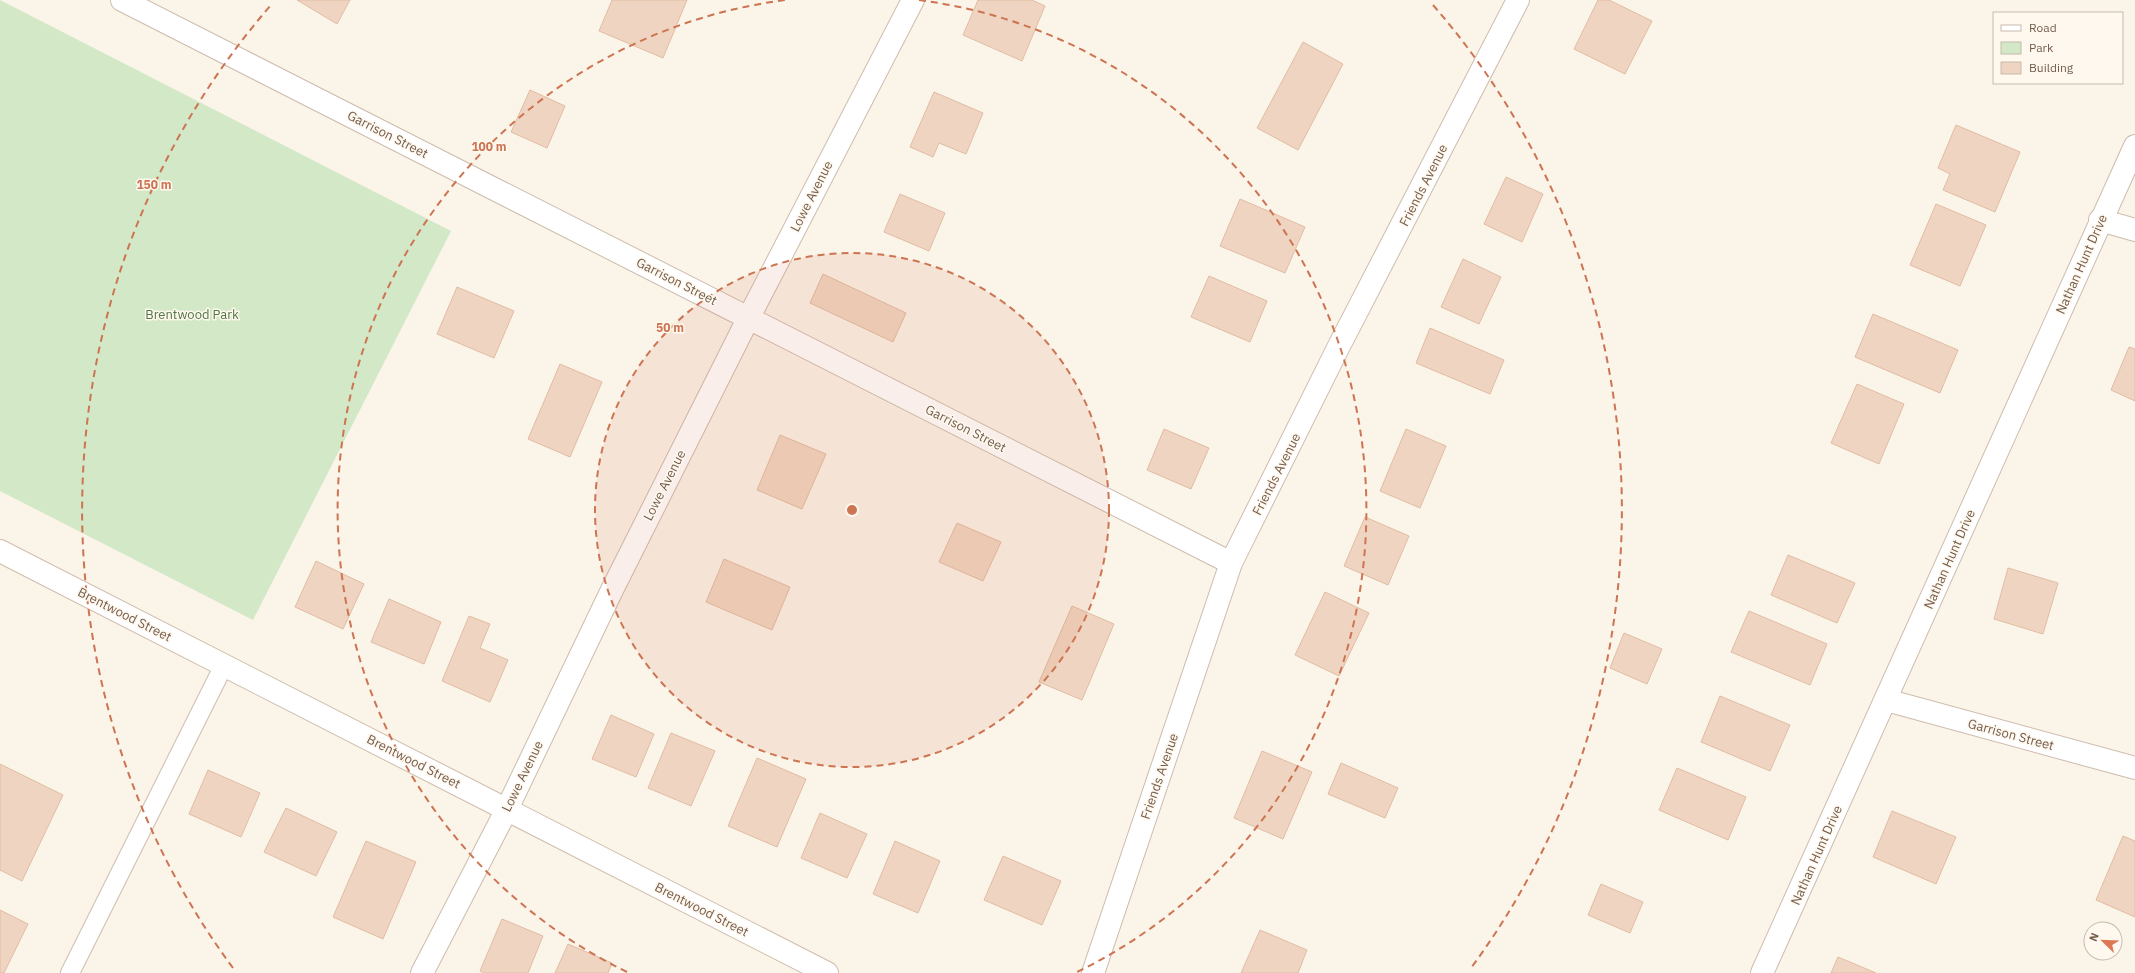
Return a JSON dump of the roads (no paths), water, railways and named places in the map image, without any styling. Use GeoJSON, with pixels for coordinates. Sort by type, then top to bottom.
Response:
{"type":"FeatureCollection","features":[{"type":"Feature","properties":{"kind":"street","name":"Garrison Street"},"geometry":{"type":"LineString","coordinates":[[122,0],[1231,563]]}},
{"type":"Feature","properties":{"kind":"street","name":"Lowe Avenue"},"geometry":{"type":"LineString","coordinates":[[422,973],[507,809],[610,592],[749,317],[913,0]]}},
{"type":"Feature","properties":{"kind":"street","name":"Friends Avenue"},"geometry":{"type":"LineString","coordinates":[[1093,973],[1231,563],[1340,346],[1518,0]]}},
{"type":"Feature","properties":{"kind":"street","name":"Nathan Hunt Drive"},"geometry":{"type":"LineString","coordinates":[[1762,973],[1886,700],[2100,220],[2135,146]]}},
{"type":"Feature","properties":{"kind":"street"},"geometry":{"type":"LineString","coordinates":[[2100,220],[2135,230]]}},
{"type":"Feature","properties":{"kind":"street","name":"Brentwood Street"},"geometry":{"type":"LineString","coordinates":[[0,550],[827,973]]}},
{"type":"Feature","properties":{"kind":"street","name":"Garrison Street"},"geometry":{"type":"LineString","coordinates":[[1886,700],[2135,768]]}},
{"type":"Feature","properties":{"kind":"lane"},"geometry":{"type":"LineString","coordinates":[[70,973],[224,665]]}},
{"type":"Feature","properties":{"kind":"park label","name":"Brentwood Park"},"geometry":{"type":"Point","coordinates":[192,314]}}]}
